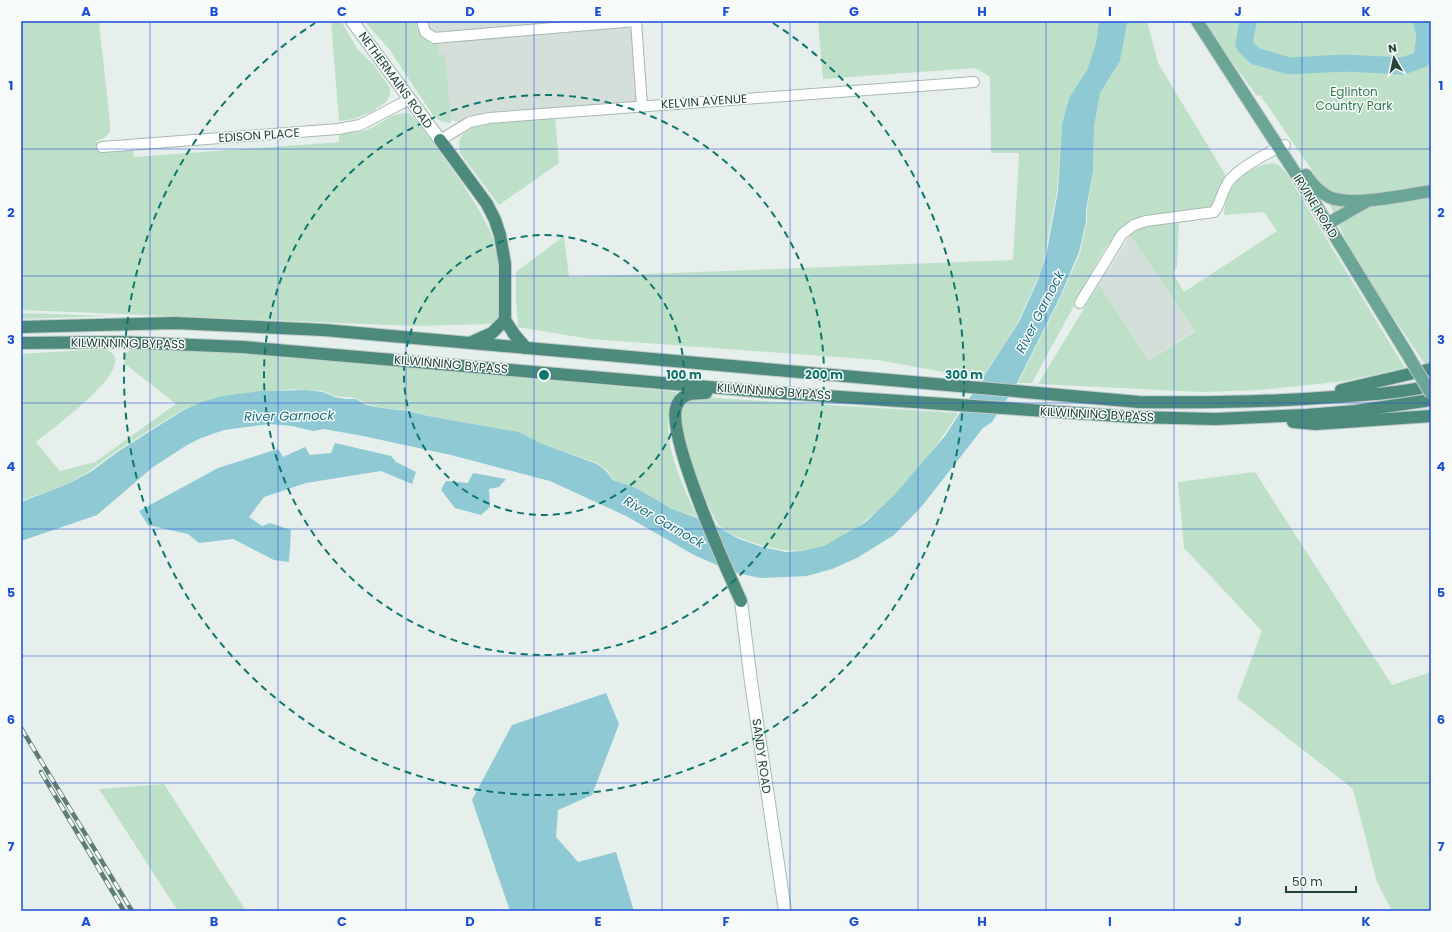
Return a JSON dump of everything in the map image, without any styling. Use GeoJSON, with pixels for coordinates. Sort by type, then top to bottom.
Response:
{"type":"FeatureCollection","features":[{"type":"Feature","properties":{"kind":"highway"},"geometry":{"type":"LineString","coordinates":[[440,140],[487,204],[500,235],[505,264],[505,320],[526,348]]}},
{"type":"Feature","properties":{"kind":"highway"},"geometry":{"type":"LineString","coordinates":[[471,342],[492,333],[505,320]]}},
{"type":"Feature","properties":{"kind":"highway","name":"KILWINNING BYPASS"},"geometry":{"type":"LineString","coordinates":[[21,327],[137,323],[243,325],[324,330],[1139,402],[1223,403],[1297,400],[1402,392],[1431,386]]}},
{"type":"Feature","properties":{"kind":"highway","name":"KILWINNING BYPASS"},"geometry":{"type":"LineString","coordinates":[[21,343],[135,342],[243,346],[767,392],[933,402],[1134,417],[1257,418],[1356,411],[1431,400]]}},
{"type":"Feature","properties":{"kind":"highway"},"geometry":{"type":"LineString","coordinates":[[1297,400],[1431,369]]}},
{"type":"Feature","properties":{"kind":"highway"},"geometry":{"type":"LineString","coordinates":[[741,601],[698,498],[678,438],[676,416],[679,402],[683,397],[690,393],[767,392]]}},
{"type":"Feature","properties":{"kind":"highway"},"geometry":{"type":"LineString","coordinates":[[1257,418],[1316,424],[1431,416]]}},
{"type":"Feature","properties":{"kind":"main road","name":"NETHERMAINS ROAD"},"geometry":{"type":"LineString","coordinates":[[352,21],[440,140]]}},
{"type":"Feature","properties":{"kind":"main road","name":"IRVINE ROAD"},"geometry":{"type":"LineString","coordinates":[[1197,21],[1262,120],[1283,146],[1327,224],[1431,394]]}},
{"type":"Feature","properties":{"kind":"main road"},"geometry":{"type":"LineString","coordinates":[[1283,146],[1314,186],[1327,196],[1343,200],[1370,200],[1431,191]]}},
{"type":"Feature","properties":{"kind":"main road"},"geometry":{"type":"LineString","coordinates":[[1319,210],[1343,200]]}},
{"type":"Feature","properties":{"kind":"main road"},"geometry":{"type":"LineString","coordinates":[[1327,224],[1342,214],[1370,200]]}},
{"type":"Feature","properties":{"kind":"main road","name":"SANDY ROAD"},"geometry":{"type":"LineString","coordinates":[[741,601],[751,682],[785,911]]}},
{"type":"Feature","properties":{"kind":"street"},"geometry":{"type":"LineString","coordinates":[[422,21],[425,32],[434,38],[636,21],[642,106]]}},
{"type":"Feature","properties":{"kind":"street","name":"KELVIN AVENUE"},"geometry":{"type":"LineString","coordinates":[[440,140],[461,127],[478,120],[642,106],[974,82]]}},
{"type":"Feature","properties":{"kind":"street","name":"EDISON PLACE"},"geometry":{"type":"LineString","coordinates":[[102,147],[338,129],[360,125],[410,99]]}},
{"type":"Feature","properties":{"kind":"street"},"geometry":{"type":"LineString","coordinates":[[1080,303],[1122,234],[1128,229],[1134,225],[1146,221],[1214,212],[1229,181],[1240,171],[1283,146]]}},
{"type":"Feature","properties":{"kind":"shaded area"},"geometry":{"type":"Polygon","coordinates":[[[411,21],[641,21],[647,111],[476,125],[448,120],[411,21]]]}},
{"type":"Feature","properties":{"kind":"shaded area"},"geometry":{"type":"Polygon","coordinates":[[[1130,235],[1195,330],[1149,361],[1099,284],[1130,235]]]}},
{"type":"Feature","properties":{"kind":"green space"},"geometry":{"type":"Polygon","coordinates":[[[21,21],[128,21],[99,23],[110,132],[104,138],[97,141],[98,152],[133,149],[134,157],[339,142],[339,134],[364,131],[394,115],[409,113],[417,121],[454,171],[490,231],[497,249],[500,266],[498,319],[490,324],[414,326],[21,310],[21,21]]]}},
{"type":"Feature","properties":{"kind":"green space"},"geometry":{"type":"Polygon","coordinates":[[[331,21],[341,21],[358,50],[373,64],[390,88],[390,95],[385,103],[371,112],[354,119],[339,121],[331,21]]]}},
{"type":"Feature","properties":{"kind":"green space"},"geometry":{"type":"Polygon","coordinates":[[[364,21],[415,21],[420,33],[423,36],[433,42],[438,43],[439,55],[445,55],[451,123],[443,122],[434,117],[389,49],[364,21]]]}},
{"type":"Feature","properties":{"kind":"green space"},"geometry":{"type":"Polygon","coordinates":[[[818,21],[1099,21],[1096,43],[1087,70],[1069,98],[1062,124],[1057,191],[1042,269],[1019,320],[981,379],[878,360],[590,339],[518,327],[516,272],[564,236],[569,277],[1013,260],[1019,153],[991,153],[990,77],[975,68],[823,79],[818,21]]]}},
{"type":"Feature","properties":{"kind":"green space"},"geometry":{"type":"Polygon","coordinates":[[[1127,21],[1147,21],[1158,63],[1225,174],[1217,199],[1211,210],[1131,221],[1122,228],[1106,246],[1032,383],[1018,383],[1061,297],[1080,253],[1087,221],[1087,210],[1093,171],[1094,127],[1100,93],[1120,61],[1127,21]]]}},
{"type":"Feature","properties":{"kind":"green space","name":"Eglinton Country Park"},"geometry":{"type":"Polygon","coordinates":[[[1205,21],[1431,21],[1431,363],[1425,364],[1382,301],[1346,241],[1320,182],[1260,95],[1257,96],[1227,55],[1205,21]]]}},
{"type":"Feature","properties":{"kind":"green space"},"geometry":{"type":"Polygon","coordinates":[[[555,117],[559,163],[499,205],[460,153],[459,141],[462,135],[476,125],[555,117]]]}},
{"type":"Feature","properties":{"kind":"green space"},"geometry":{"type":"Polygon","coordinates":[[[1272,163],[1279,165],[1287,174],[1405,368],[1345,381],[1261,390],[1202,392],[1038,384],[1099,284],[1149,361],[1195,331],[1130,235],[1144,226],[1179,221],[1177,266],[1173,273],[1184,292],[1277,231],[1264,212],[1224,215],[1228,196],[1238,180],[1253,169],[1272,163]]]}},
{"type":"Feature","properties":{"kind":"green space"},"geometry":{"type":"Polygon","coordinates":[[[21,313],[111,316],[21,319],[21,313]]]}},
{"type":"Feature","properties":{"kind":"green space"},"geometry":{"type":"Polygon","coordinates":[[[134,348],[206,350],[465,371],[677,392],[671,407],[668,422],[669,438],[672,455],[697,517],[670,508],[638,489],[623,485],[613,479],[607,470],[597,463],[540,443],[519,432],[428,416],[409,410],[382,408],[367,404],[356,398],[334,396],[323,391],[291,389],[222,396],[182,410],[118,450],[70,483],[21,501],[21,354],[103,349],[114,356],[114,367],[106,381],[75,411],[36,442],[60,471],[95,462],[176,404],[124,363],[126,353],[134,348]]]}},
{"type":"Feature","properties":{"kind":"green space"},"geometry":{"type":"Polygon","coordinates":[[[702,397],[958,413],[917,470],[882,507],[863,523],[824,546],[808,550],[791,551],[748,541],[725,530],[718,524],[699,482],[685,442],[682,428],[681,420],[683,406],[687,399],[702,397]]]}},
{"type":"Feature","properties":{"kind":"green space"},"geometry":{"type":"Polygon","coordinates":[[[1255,472],[1392,685],[1431,672],[1431,911],[1392,911],[1377,882],[1353,789],[1237,698],[1262,631],[1184,548],[1178,482],[1255,472]]]}},
{"type":"Feature","properties":{"kind":"green space"},"geometry":{"type":"Polygon","coordinates":[[[164,784],[246,911],[178,911],[99,789],[164,784]]]}},
{"type":"Feature","properties":{"kind":"water","name":"River Garnock"},"geometry":{"type":"Polygon","coordinates":[[[1099,21],[1127,21],[1127,23],[1120,61],[1100,93],[1094,127],[1093,171],[1086,210],[1086,221],[1079,252],[1060,297],[1016,385],[992,422],[983,428],[922,506],[894,535],[857,558],[832,569],[807,576],[760,578],[733,572],[694,555],[626,516],[550,481],[451,455],[363,436],[324,429],[313,431],[292,426],[269,424],[224,430],[201,438],[187,445],[153,467],[97,515],[21,541],[21,502],[70,483],[92,471],[119,451],[182,411],[202,402],[222,396],[262,391],[306,390],[323,392],[334,397],[345,399],[356,399],[366,405],[409,411],[428,416],[519,432],[540,443],[597,464],[606,471],[613,480],[638,489],[670,508],[713,524],[739,539],[762,547],[786,552],[802,551],[824,546],[866,522],[895,494],[945,436],[1019,322],[1038,280],[1046,256],[1058,191],[1062,124],[1069,98],[1087,70],[1096,43],[1099,21]]]}},
{"type":"Feature","properties":{"kind":"water"},"geometry":{"type":"Polygon","coordinates":[[[335,443],[391,456],[396,462],[416,472],[412,484],[381,471],[306,483],[264,497],[249,517],[262,526],[270,523],[291,530],[289,562],[274,560],[233,539],[199,543],[188,534],[148,525],[139,511],[218,468],[278,449],[283,457],[305,447],[310,455],[331,453],[335,443]]]}},
{"type":"Feature","properties":{"kind":"water"},"geometry":{"type":"Polygon","coordinates":[[[473,473],[506,479],[499,487],[489,489],[490,507],[481,515],[455,508],[441,490],[446,481],[468,483],[473,473]]]}},
{"type":"Feature","properties":{"kind":"water"},"geometry":{"type":"Polygon","coordinates":[[[606,693],[619,724],[592,795],[558,810],[556,837],[578,862],[616,852],[634,911],[510,911],[472,800],[512,725],[606,693]]]}},
{"type":"Feature","properties":{"kind":"waterway"},"geometry":{"type":"LineString","coordinates":[[1248,21],[1244,45],[1255,56],[1289,66],[1345,63],[1403,66],[1422,59],[1425,34],[1421,21]]}},
{"type":"Feature","properties":{"kind":"railway"},"geometry":{"type":"LineString","coordinates":[[21,728],[132,911]]}},
{"type":"Feature","properties":{"kind":"railway"},"geometry":{"type":"LineString","coordinates":[[41,772],[124,911]]}}]}
